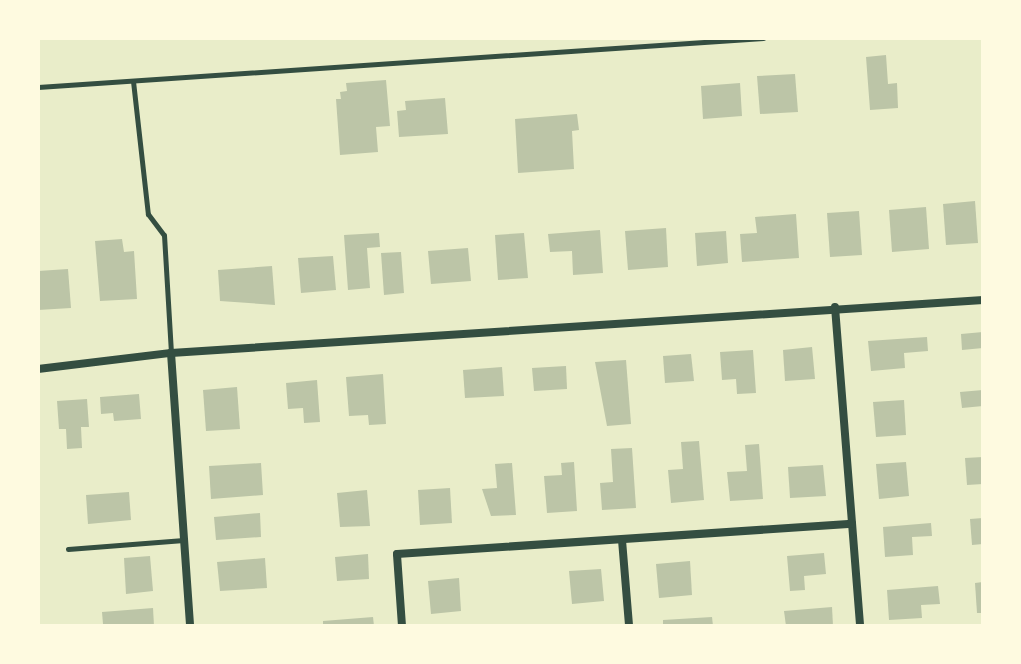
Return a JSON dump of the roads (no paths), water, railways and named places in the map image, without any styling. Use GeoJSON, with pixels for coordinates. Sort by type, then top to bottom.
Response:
{"type":"FeatureCollection","features":[{"type":"Feature","properties":{"kind":"street"},"geometry":{"type":"LineString","coordinates":[[38,369],[171,353],[835,307],[983,300]]}},
{"type":"Feature","properties":{"kind":"street"},"geometry":{"type":"LineString","coordinates":[[835,307],[860,626]]}},
{"type":"Feature","properties":{"kind":"street"},"geometry":{"type":"LineString","coordinates":[[171,353],[190,626]]}},
{"type":"Feature","properties":{"kind":"street"},"geometry":{"type":"LineString","coordinates":[[402,626],[397,554],[852,524]]}},
{"type":"Feature","properties":{"kind":"street"},"geometry":{"type":"LineString","coordinates":[[622,540],[629,626]]}},
{"type":"Feature","properties":{"kind":"lane"},"geometry":{"type":"LineString","coordinates":[[38,87],[681,41],[763,38]]}},
{"type":"Feature","properties":{"kind":"lane"},"geometry":{"type":"LineString","coordinates":[[133,81],[148,214],[164,235],[171,353]]}},
{"type":"Feature","properties":{"kind":"lane"},"geometry":{"type":"LineString","coordinates":[[68,549],[184,540]]}}]}
